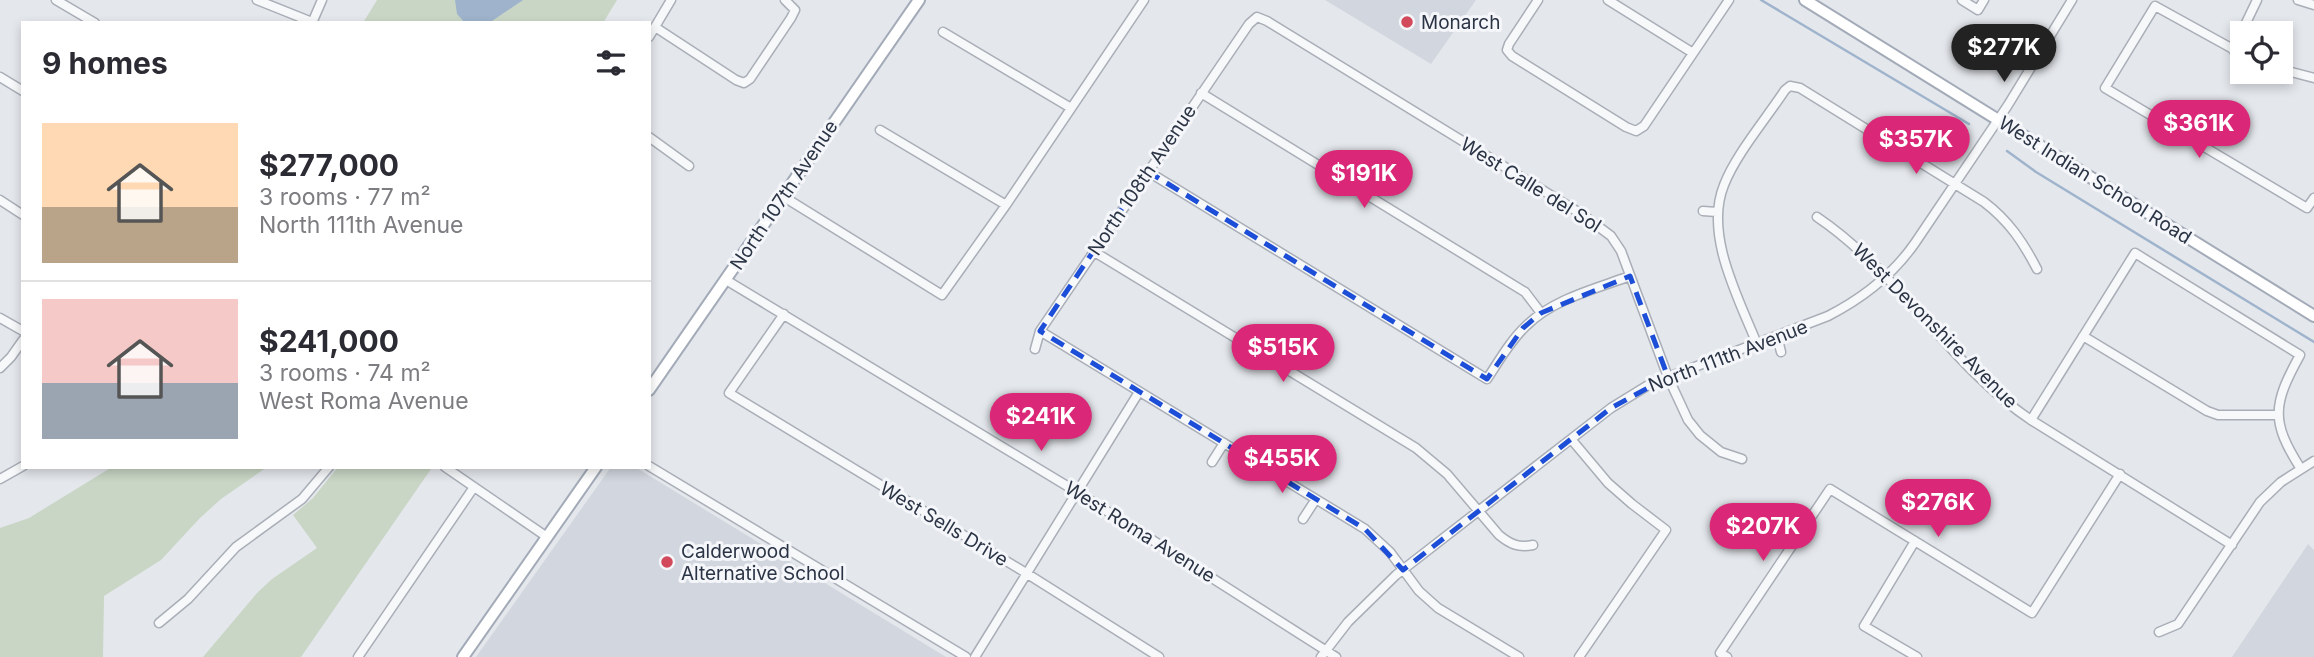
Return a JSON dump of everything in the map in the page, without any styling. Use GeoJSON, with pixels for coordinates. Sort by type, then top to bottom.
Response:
{"type":"FeatureCollection","features":[{"type":"Feature","properties":{"kind":"main road","name":"North 107th Avenue"},"geometry":{"type":"LineString","coordinates":[[651,387],[919,0]]}},
{"type":"Feature","properties":{"kind":"main road","name":"West Indian School Road"},"geometry":{"type":"LineString","coordinates":[[1805,0],[2314,316]]}},
{"type":"Feature","properties":{"kind":"main road"},"geometry":{"type":"LineString","coordinates":[[463,657],[595,469]]}},
{"type":"Feature","properties":{"kind":"street"},"geometry":{"type":"LineString","coordinates":[[56,0],[92,21]]}},
{"type":"Feature","properties":{"kind":"street"},"geometry":{"type":"LineString","coordinates":[[257,0],[310,21]]}},
{"type":"Feature","properties":{"kind":"street"},"geometry":{"type":"LineString","coordinates":[[312,21],[322,0]]}},
{"type":"Feature","properties":{"kind":"street"},"geometry":{"type":"LineString","coordinates":[[651,34],[671,0]]}},
{"type":"Feature","properties":{"kind":"street"},"geometry":{"type":"LineString","coordinates":[[656,27],[744,83],[757,69],[795,10],[785,0]]}},
{"type":"Feature","properties":{"kind":"street"},"geometry":{"type":"LineString","coordinates":[[784,197],[942,295],[1144,0]]}},
{"type":"Feature","properties":{"kind":"street"},"geometry":{"type":"LineString","coordinates":[[1538,0],[1508,44],[1507,50],[1512,56],[1636,131],[1644,126],[1729,0]]}},
{"type":"Feature","properties":{"kind":"street"},"geometry":{"type":"LineString","coordinates":[[1608,0],[1693,52]]}},
{"type":"Feature","properties":{"kind":"street"},"geometry":{"type":"LineString","coordinates":[[1962,0],[1978,10],[1984,0]]}},
{"type":"Feature","properties":{"kind":"street","name":"North 111th Avenue"},"geometry":{"type":"LineString","coordinates":[[1323,654],[1348,622],[1403,570],[1630,396],[1650,384],[1842,309],[1865,295],[1887,276],[1908,254],[1956,184],[2072,0]]}},
{"type":"Feature","properties":{"kind":"street"},"geometry":{"type":"LineString","coordinates":[[2249,21],[2257,0]]}},
{"type":"Feature","properties":{"kind":"street"},"geometry":{"type":"LineString","coordinates":[[2298,0],[2314,5]]}},
{"type":"Feature","properties":{"kind":"street"},"geometry":{"type":"LineString","coordinates":[[2230,48],[2155,6],[2105,88],[2307,208],[2314,198]]}},
{"type":"Feature","properties":{"kind":"street","name":"North 108th Avenue"},"geometry":{"type":"LineString","coordinates":[[1035,349],[1040,331],[1093,251],[1249,24],[1257,17]]}},
{"type":"Feature","properties":{"kind":"street","name":"West Calle del Sol"},"geometry":{"type":"LineString","coordinates":[[1257,17],[1599,226],[1611,236],[1621,251],[1668,377],[1685,414],[1700,435],[1721,452],[1742,458]]}},
{"type":"Feature","properties":{"kind":"street"},"geometry":{"type":"LineString","coordinates":[[943,32],[1071,108]]}},
{"type":"Feature","properties":{"kind":"street"},"geometry":{"type":"LineString","coordinates":[[2293,72],[2314,78]]}},
{"type":"Feature","properties":{"kind":"street"},"geometry":{"type":"LineString","coordinates":[[0,77],[21,90]]}},
{"type":"Feature","properties":{"kind":"street"},"geometry":{"type":"LineString","coordinates":[[1756,344],[1724,254],[1719,237],[1717,212],[1723,186],[1731,171],[1790,86],[1800,88],[1984,202],[2011,226],[2037,269]]}},
{"type":"Feature","properties":{"kind":"street"},"geometry":{"type":"LineString","coordinates":[[1202,93],[1525,292],[1541,313]]}},
{"type":"Feature","properties":{"kind":"street"},"geometry":{"type":"LineString","coordinates":[[880,130],[1006,205]]}},
{"type":"Feature","properties":{"kind":"street"},"geometry":{"type":"LineString","coordinates":[[651,138],[689,166]]}},
{"type":"Feature","properties":{"kind":"street"},"geometry":{"type":"LineString","coordinates":[[1147,171],[1487,379],[1523,328],[1541,313],[1564,301],[1630,276]]}},
{"type":"Feature","properties":{"kind":"street"},"geometry":{"type":"LineString","coordinates":[[0,200],[21,214]]}},
{"type":"Feature","properties":{"kind":"street"},"geometry":{"type":"LineString","coordinates":[[1703,211],[1717,212]]}},
{"type":"Feature","properties":{"kind":"street","name":"West Devonshire Avenue"},"geometry":{"type":"LineString","coordinates":[[1817,217],[1850,240],[1887,276],[1989,388],[2031,420],[2232,545]]}},
{"type":"Feature","properties":{"kind":"street"},"geometry":{"type":"LineString","coordinates":[[1093,251],[1416,449],[1439,466],[1509,543],[1521,548],[1533,545]]}},
{"type":"Feature","properties":{"kind":"street"},"geometry":{"type":"LineString","coordinates":[[2031,420],[2135,253],[2300,355],[2283,388],[2278,415],[2282,436],[2301,470]]}},
{"type":"Feature","properties":{"kind":"street","name":"West Roma Avenue"},"geometry":{"type":"LineString","coordinates":[[726,280],[1077,492],[1323,654],[1336,657]]}},
{"type":"Feature","properties":{"kind":"street","name":"West Sells Drive"},"geometry":{"type":"LineString","coordinates":[[784,314],[729,393],[1159,657]]}},
{"type":"Feature","properties":{"kind":"street"},"geometry":{"type":"LineString","coordinates":[[0,318],[21,330]]}},
{"type":"Feature","properties":{"kind":"street"},"geometry":{"type":"LineString","coordinates":[[1040,331],[1371,534],[1438,608],[1519,657]]}},
{"type":"Feature","properties":{"kind":"street"},"geometry":{"type":"LineString","coordinates":[[1777,336],[1781,352]]}},
{"type":"Feature","properties":{"kind":"street"},"geometry":{"type":"LineString","coordinates":[[2083,336],[2207,411],[2218,415],[2278,415]]}},
{"type":"Feature","properties":{"kind":"street"},"geometry":{"type":"LineString","coordinates":[[0,368],[21,343]]}},
{"type":"Feature","properties":{"kind":"street"},"geometry":{"type":"LineString","coordinates":[[975,657],[1139,392]]}},
{"type":"Feature","properties":{"kind":"street"},"geometry":{"type":"LineString","coordinates":[[1571,439],[1619,493],[1666,530],[1579,657]]}},
{"type":"Feature","properties":{"kind":"street"},"geometry":{"type":"LineString","coordinates":[[1212,462],[1224,443]]}},
{"type":"Feature","properties":{"kind":"street"},"geometry":{"type":"LineString","coordinates":[[2159,632],[2178,624],[2269,491],[2314,461]]}},
{"type":"Feature","properties":{"kind":"street"},"geometry":{"type":"LineString","coordinates":[[0,479],[21,467]]}},
{"type":"Feature","properties":{"kind":"street"},"geometry":{"type":"LineString","coordinates":[[651,467],[966,657]]}},
{"type":"Feature","properties":{"kind":"street"},"geometry":{"type":"LineString","coordinates":[[159,623],[188,599],[236,547],[302,499],[327,469]]}},
{"type":"Feature","properties":{"kind":"street"},"geometry":{"type":"LineString","coordinates":[[448,469],[547,537]]}},
{"type":"Feature","properties":{"kind":"street"},"geometry":{"type":"LineString","coordinates":[[1724,655],[1830,489],[2032,613],[2120,474]]}},
{"type":"Feature","properties":{"kind":"street"},"geometry":{"type":"LineString","coordinates":[[358,657],[474,488]]}},
{"type":"Feature","properties":{"kind":"street"},"geometry":{"type":"LineString","coordinates":[[1303,519],[1316,499]]}},
{"type":"Feature","properties":{"kind":"street"},"geometry":{"type":"LineString","coordinates":[[1915,541],[1864,626],[1917,657]]}},
{"type":"Feature","properties":{"kind":"highlighted area"},"geometry":{"type":"Polygon","coordinates":[[[1147,171],[1487,379],[1523,328],[1541,313],[1630,276],[1668,377],[1611,408],[1403,570],[1365,529],[1040,331],[1147,171]]]}},
{"type":"Feature","properties":{"kind":"shaded area"},"geometry":{"type":"Polygon","coordinates":[[[1325,0],[1476,0],[1431,64],[1325,0]]]}},
{"type":"Feature","properties":{"kind":"shaded area","name":"Calderwood Alternative School"},"geometry":{"type":"Polygon","coordinates":[[[610,469],[638,469],[946,657],[476,657],[610,469]]]}},
{"type":"Feature","properties":{"kind":"shaded area"},"geometry":{"type":"Polygon","coordinates":[[[2308,544],[2314,550],[2314,657],[2232,657],[2308,544]]]}},
{"type":"Feature","properties":{"kind":"green space"},"geometry":{"type":"Polygon","coordinates":[[[377,0],[617,0],[604,21],[364,21],[377,0]]]}},
{"type":"Feature","properties":{"kind":"green space"},"geometry":{"type":"Polygon","coordinates":[[[109,469],[264,469],[221,499],[161,560],[104,596],[103,657],[0,657],[0,528],[29,518],[109,469]]]}},
{"type":"Feature","properties":{"kind":"green space"},"geometry":{"type":"Polygon","coordinates":[[[336,469],[431,469],[301,657],[203,657],[257,593],[272,579],[317,548],[293,515],[313,498],[336,469]]]}},
{"type":"Feature","properties":{"kind":"water"},"geometry":{"type":"Polygon","coordinates":[[[455,0],[523,0],[492,21],[463,21],[457,14],[455,0]]]}},
{"type":"Feature","properties":{"kind":"waterway"},"geometry":{"type":"LineString","coordinates":[[1761,0],[1969,124]]}},
{"type":"Feature","properties":{"kind":"waterway"},"geometry":{"type":"LineString","coordinates":[[2007,151],[2036,172],[2314,342]]}},
{"type":"Feature","properties":{"kind":"place","name":"Monarch"},"geometry":{"type":"Point","coordinates":[1407,22]}},
{"type":"Feature","properties":{"kind":"place","name":"Calderwood Alternative School"},"geometry":{"type":"Point","coordinates":[667,562]}}]}
